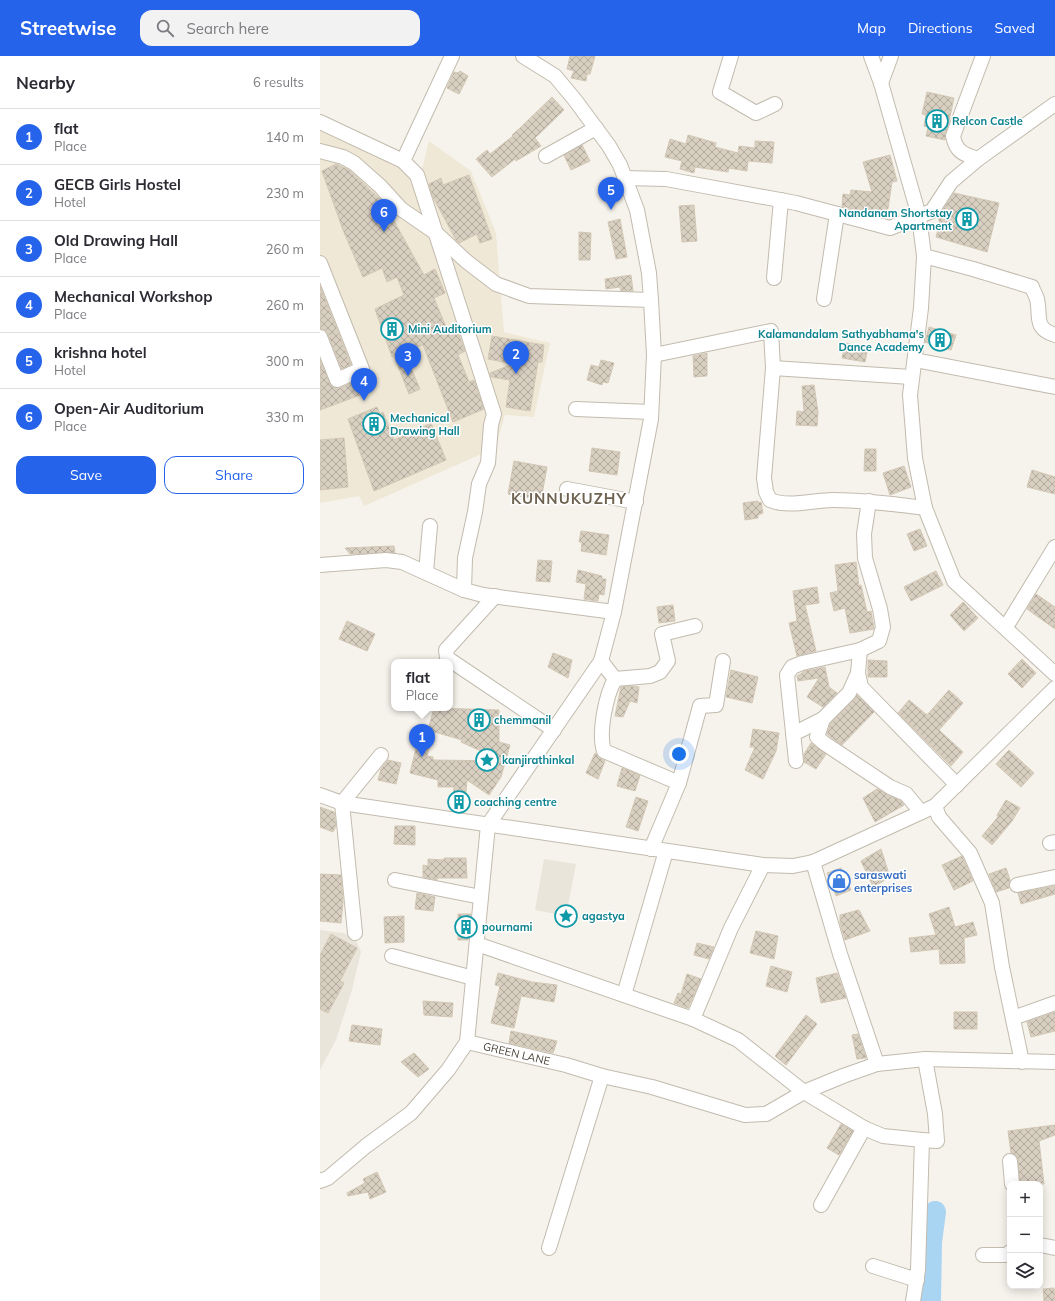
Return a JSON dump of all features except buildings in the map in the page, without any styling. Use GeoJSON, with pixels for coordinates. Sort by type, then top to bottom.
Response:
{"type":"FeatureCollection","features":[{"type":"Feature","properties":{"kind":"street"},"geometry":{"type":"LineString","coordinates":[[403,161],[452,56]]}},
{"type":"Feature","properties":{"kind":"street"},"geometry":{"type":"LineString","coordinates":[[320,1181],[328,1178],[366,1146],[411,1113],[448,1070],[467,1042],[488,825],[601,661],[614,612],[636,502],[652,412],[654,355],[649,273],[637,210],[620,165],[596,128],[555,76],[523,56]]}},
{"type":"Feature","properties":{"kind":"street"},"geometry":{"type":"LineString","coordinates":[[731,56],[720,92],[756,113],[775,104]]}},
{"type":"Feature","properties":{"kind":"street"},"geometry":{"type":"LineString","coordinates":[[871,56],[881,83],[919,216],[924,256],[922,308],[915,360],[911,377],[910,395],[915,458],[925,508],[954,581],[1006,627],[1055,674]]}},
{"type":"Feature","properties":{"kind":"street"},"geometry":{"type":"LineString","coordinates":[[881,83],[891,56]]}},
{"type":"Feature","properties":{"kind":"street"},"geometry":{"type":"LineString","coordinates":[[978,159],[963,154],[955,146],[953,136],[983,56]]}},
{"type":"Feature","properties":{"kind":"street"},"geometry":{"type":"LineString","coordinates":[[625,178],[666,179],[781,200],[890,228],[932,211],[951,182],[978,159],[1055,104]]}},
{"type":"Feature","properties":{"kind":"street"},"geometry":{"type":"LineString","coordinates":[[320,122],[403,161],[417,175],[494,414],[491,425],[488,463],[479,484],[475,512],[469,536],[464,571],[464,590]]}},
{"type":"Feature","properties":{"kind":"street"},"geometry":{"type":"LineString","coordinates":[[546,156],[596,128]]}},
{"type":"Feature","properties":{"kind":"street"},"geometry":{"type":"LineString","coordinates":[[320,150],[354,162],[380,186],[401,209],[436,233],[466,261],[496,284],[529,296],[651,300]]}},
{"type":"Feature","properties":{"kind":"street"},"geometry":{"type":"LineString","coordinates":[[774,278],[781,200]]}},
{"type":"Feature","properties":{"kind":"street"},"geometry":{"type":"LineString","coordinates":[[824,299],[837,214]]}},
{"type":"Feature","properties":{"kind":"street"},"geometry":{"type":"LineString","coordinates":[[924,256],[973,268],[1032,287],[1037,299],[1039,322],[1048,333],[1055,336]]}},
{"type":"Feature","properties":{"kind":"street"},"geometry":{"type":"LineString","coordinates":[[320,263],[362,369],[337,380],[320,337]]}},
{"type":"Feature","properties":{"kind":"street"},"geometry":{"type":"LineString","coordinates":[[654,355],[772,331],[772,368],[764,478],[766,492],[770,500],[780,504],[832,500],[869,501],[925,508]]}},
{"type":"Feature","properties":{"kind":"street"},"geometry":{"type":"LineString","coordinates":[[915,360],[1055,387]]}},
{"type":"Feature","properties":{"kind":"street"},"geometry":{"type":"LineString","coordinates":[[772,368],[911,377]]}},
{"type":"Feature","properties":{"kind":"street"},"geometry":{"type":"LineString","coordinates":[[576,409],[652,412]]}},
{"type":"Feature","properties":{"kind":"street"},"geometry":{"type":"LineString","coordinates":[[567,489],[636,502]]}},
{"type":"Feature","properties":{"kind":"street"},"geometry":{"type":"LineString","coordinates":[[796,761],[787,675],[792,667],[802,663],[860,650],[879,641],[883,626],[880,609],[865,558],[864,534],[869,501]]}},
{"type":"Feature","properties":{"kind":"street"},"geometry":{"type":"LineString","coordinates":[[426,572],[430,526]]}},
{"type":"Feature","properties":{"kind":"street"},"geometry":{"type":"LineString","coordinates":[[1006,627],[1055,547]]}},
{"type":"Feature","properties":{"kind":"street"},"geometry":{"type":"LineString","coordinates":[[320,565],[386,560],[402,562],[464,590],[495,596],[614,612]]}},
{"type":"Feature","properties":{"kind":"street"},"geometry":{"type":"LineString","coordinates":[[448,659],[446,650],[495,596]]}},
{"type":"Feature","properties":{"kind":"street"},"geometry":{"type":"LineString","coordinates":[[615,679],[638,678],[660,672],[668,661],[662,634],[695,626]]}},
{"type":"Feature","properties":{"kind":"street"},"geometry":{"type":"LineString","coordinates":[[860,650],[858,673],[861,687],[957,785]]}},
{"type":"Feature","properties":{"kind":"street"},"geometry":{"type":"LineString","coordinates":[[601,661],[615,679]]}},
{"type":"Feature","properties":{"kind":"street"},"geometry":{"type":"LineString","coordinates":[[651,849],[679,782],[700,706],[716,705],[723,661]]}},
{"type":"Feature","properties":{"kind":"street"},"geometry":{"type":"LineString","coordinates":[[453,662],[554,730]]}},
{"type":"Feature","properties":{"kind":"street"},"geometry":{"type":"LineString","coordinates":[[793,734],[823,719],[849,693],[858,673]]}},
{"type":"Feature","properties":{"kind":"street"},"geometry":{"type":"LineString","coordinates":[[615,679],[611,686],[601,733],[601,742],[604,751],[679,782]]}},
{"type":"Feature","properties":{"kind":"street"},"geometry":{"type":"LineString","coordinates":[[320,795],[342,803],[488,825],[763,865],[793,866],[814,862],[935,806],[1055,688]]}},
{"type":"Feature","properties":{"kind":"street"},"geometry":{"type":"LineString","coordinates":[[823,719],[817,737],[890,787],[906,794],[920,812]]}},
{"type":"Feature","properties":{"kind":"street"},"geometry":{"type":"LineString","coordinates":[[355,933],[342,803],[381,755]]}},
{"type":"Feature","properties":{"kind":"street"},"geometry":{"type":"LineString","coordinates":[[935,806],[939,817],[970,853],[992,903],[1002,967],[1022,1062]]}},
{"type":"Feature","properties":{"kind":"street"},"geometry":{"type":"LineString","coordinates":[[624,995],[666,851]]}},
{"type":"Feature","properties":{"kind":"street"},"geometry":{"type":"LineString","coordinates":[[814,862],[840,954],[877,1064]]}},
{"type":"Feature","properties":{"kind":"street"},"geometry":{"type":"LineString","coordinates":[[693,1019],[731,928],[763,865]]}},
{"type":"Feature","properties":{"kind":"street"},"geometry":{"type":"LineString","coordinates":[[1017,885],[1055,877]]}},
{"type":"Feature","properties":{"kind":"street"},"geometry":{"type":"LineString","coordinates":[[395,880],[481,897]]}},
{"type":"Feature","properties":{"kind":"street"},"geometry":{"type":"LineString","coordinates":[[477,944],[693,1019],[738,1040],[804,1092],[864,1128],[883,1136],[937,1141],[935,1114],[925,1060]]}},
{"type":"Feature","properties":{"kind":"street"},"geometry":{"type":"LineString","coordinates":[[392,956],[473,978]]}},
{"type":"Feature","properties":{"kind":"street"},"geometry":{"type":"LineString","coordinates":[[1013,1018],[1055,1003]]}},
{"type":"Feature","properties":{"kind":"street","name":"GREEN LANE"},"geometry":{"type":"LineString","coordinates":[[467,1042],[652,1087],[745,1115],[756,1116],[766,1114],[804,1092],[877,1064],[925,1060],[1055,1062]]}},
{"type":"Feature","properties":{"kind":"street"},"geometry":{"type":"LineString","coordinates":[[548,1248],[602,1076]]}},
{"type":"Feature","properties":{"kind":"street"},"geometry":{"type":"LineString","coordinates":[[822,1205],[864,1128]]}},
{"type":"Feature","properties":{"kind":"street"},"geometry":{"type":"LineString","coordinates":[[913,1301],[916,1280],[922,1140]]}},
{"type":"Feature","properties":{"kind":"street"},"geometry":{"type":"LineString","coordinates":[[1010,1161],[1012,1181]]}},
{"type":"Feature","properties":{"kind":"street"},"geometry":{"type":"LineString","coordinates":[[1043,1246],[1055,1248]]}},
{"type":"Feature","properties":{"kind":"street"},"geometry":{"type":"LineString","coordinates":[[983,1255],[1007,1255],[1009,1253]]}},
{"type":"Feature","properties":{"kind":"street"},"geometry":{"type":"LineString","coordinates":[[873,1266],[916,1280]]}},
{"type":"Feature","properties":{"kind":"shaded area"},"geometry":{"type":"Polygon","coordinates":[[[320,128],[421,173],[429,141],[471,171],[496,233],[504,332],[550,343],[534,417],[505,415],[495,448],[364,506],[359,496],[320,503],[320,128]]]}},
{"type":"Feature","properties":{"kind":"shaded area"},"geometry":{"type":"Polygon","coordinates":[[[544,859],[576,864],[566,916],[535,910],[544,859]]]}},
{"type":"Feature","properties":{"kind":"shaded area"},"geometry":{"type":"Polygon","coordinates":[[[320,930],[344,933],[355,937],[361,952],[352,990],[336,1040],[320,1070],[320,930]]]}},
{"type":"Feature","properties":{"kind":"waterway"},"geometry":{"type":"LineString","coordinates":[[930,1301],[931,1242],[935,1212]]}},
{"type":"Feature","properties":{"kind":"place","name":"Relcon Castle"},"geometry":{"type":"Point","coordinates":[937,121]}},
{"type":"Feature","properties":{"kind":"place","name":"krishna hotel"},"geometry":{"type":"Point","coordinates":[611,210]}},
{"type":"Feature","properties":{"kind":"place","name":"Nandanam Shortstay Apartment"},"geometry":{"type":"Point","coordinates":[967,219]}},
{"type":"Feature","properties":{"kind":"place","name":"Open-Air Auditorium"},"geometry":{"type":"Point","coordinates":[384,232]}},
{"type":"Feature","properties":{"kind":"place","name":"Mini Auditorium"},"geometry":{"type":"Point","coordinates":[392,329]}},
{"type":"Feature","properties":{"kind":"place","name":"Kalamandalam Sathyabhama's Dance Academy"},"geometry":{"type":"Point","coordinates":[940,340]}},
{"type":"Feature","properties":{"kind":"place","name":"GECB Girls Hostel"},"geometry":{"type":"Point","coordinates":[516,374]}},
{"type":"Feature","properties":{"kind":"place","name":"Old Drawing Hall"},"geometry":{"type":"Point","coordinates":[408,376]}},
{"type":"Feature","properties":{"kind":"place","name":"Mechanical Workshop"},"geometry":{"type":"Point","coordinates":[364,401]}},
{"type":"Feature","properties":{"kind":"place","name":"Mechanical Drawing Hall"},"geometry":{"type":"Point","coordinates":[374,424]}},
{"type":"Feature","properties":{"kind":"place","name":"chemmanil"},"geometry":{"type":"Point","coordinates":[479,720]}},
{"type":"Feature","properties":{"kind":"place","name":"flat"},"geometry":{"type":"Point","coordinates":[422,757]}},
{"type":"Feature","properties":{"kind":"place","name":"kanjirathinkal"},"geometry":{"type":"Point","coordinates":[487,760]}},
{"type":"Feature","properties":{"kind":"place","name":"coaching centre"},"geometry":{"type":"Point","coordinates":[459,802]}},
{"type":"Feature","properties":{"kind":"place","name":"saraswati enterprises"},"geometry":{"type":"Point","coordinates":[839,881]}},
{"type":"Feature","properties":{"kind":"place","name":"agastya"},"geometry":{"type":"Point","coordinates":[566,916]}},
{"type":"Feature","properties":{"kind":"place","name":"pournami"},"geometry":{"type":"Point","coordinates":[466,927]}},
{"type":"Feature","properties":{"kind":"district","name":"KUNNUKUZHY"},"geometry":{"type":"Point","coordinates":[569,499]}}]}
